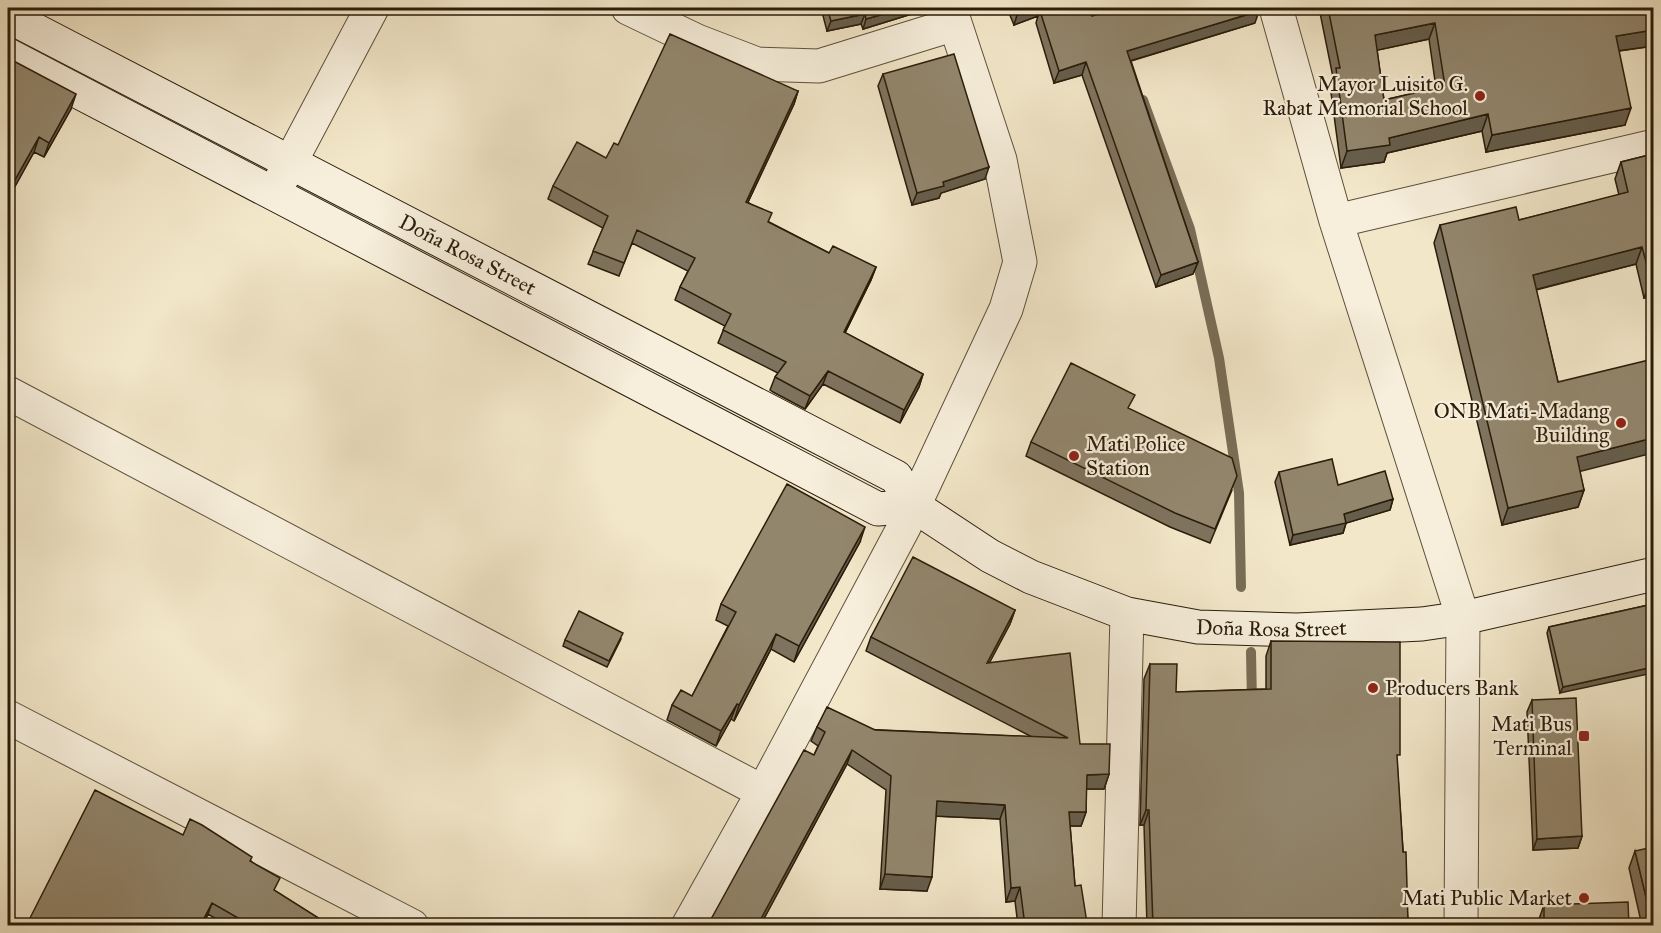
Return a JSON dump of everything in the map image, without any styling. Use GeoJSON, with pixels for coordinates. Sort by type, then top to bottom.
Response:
{"type":"FeatureCollection","features":[{"type":"Feature","properties":{"kind":"street"},"geometry":{"type":"LineString","coordinates":[[274,193],[292,163],[372,8]]}},
{"type":"Feature","properties":{"kind":"street"},"geometry":{"type":"LineString","coordinates":[[628,8],[697,41],[758,64],[819,66],[953,16],[999,160],[1020,262],[1006,309],[914,506],[763,792],[688,926]]}},
{"type":"Feature","properties":{"kind":"street"},"geometry":{"type":"LineString","coordinates":[[1276,8],[1336,222],[1463,618],[1461,926]]}},
{"type":"Feature","properties":{"kind":"street","name":"Doña Rosa Street"},"geometry":{"type":"LineString","coordinates":[[8,16],[896,477],[914,506],[990,556],[1082,599],[1127,614],[1198,627],[1256,630],[1361,628],[1463,618],[1653,574]]}},
{"type":"Feature","properties":{"kind":"street","name":"Doña Rosa Street"},"geometry":{"type":"LineString","coordinates":[[8,55],[878,510],[914,506]]}},
{"type":"Feature","properties":{"kind":"street"},"geometry":{"type":"LineString","coordinates":[[1336,222],[1653,146]]}},
{"type":"Feature","properties":{"kind":"street"},"geometry":{"type":"LineString","coordinates":[[8,393],[763,792]]}},
{"type":"Feature","properties":{"kind":"street"},"geometry":{"type":"LineString","coordinates":[[1119,926],[1127,614]]}},
{"type":"Feature","properties":{"kind":"street"},"geometry":{"type":"LineString","coordinates":[[8,717],[412,926]]}},
{"type":"Feature","properties":{"kind":"building"},"geometry":{"type":"Polygon","coordinates":[[[827,8],[905,8],[866,19],[865,14],[831,21],[827,8]]]}},
{"type":"Feature","properties":{"kind":"building"},"geometry":{"type":"Polygon","coordinates":[[[1014,8],[1038,8],[1017,15],[1014,8]]]}},
{"type":"Feature","properties":{"kind":"building"},"geometry":{"type":"Polygon","coordinates":[[[1053,8],[1090,8],[1092,16],[1120,8],[1258,8],[1259,11],[1127,51],[1198,262],[1161,275],[1086,62],[1059,71],[1040,11],[1053,8]]]}},
{"type":"Feature","properties":{"kind":"building"},"geometry":{"type":"Polygon","coordinates":[[[1328,8],[1653,8],[1653,30],[1616,36],[1631,108],[1492,135],[1488,114],[1389,138],[1390,145],[1347,151],[1336,68],[1340,68],[1328,8]],[[1435,23],[1375,35],[1384,100],[1445,86],[1435,23]]]}},
{"type":"Feature","properties":{"kind":"building"},"geometry":{"type":"Polygon","coordinates":[[[670,34],[798,91],[746,202],[772,213],[768,222],[829,253],[833,246],[876,267],[844,332],[923,374],[904,410],[828,371],[810,396],[775,377],[786,362],[723,330],[731,314],[680,287],[695,258],[637,230],[624,263],[593,251],[608,216],[553,186],[577,142],[606,158],[614,143],[618,145],[670,34]]]}},
{"type":"Feature","properties":{"kind":"building"},"geometry":{"type":"Polygon","coordinates":[[[954,54],[989,167],[943,182],[944,186],[917,193],[883,74],[954,54]]]}},
{"type":"Feature","properties":{"kind":"building"},"geometry":{"type":"Polygon","coordinates":[[[8,58],[76,94],[49,143],[39,137],[11,187],[8,185],[8,58]]]}},
{"type":"Feature","properties":{"kind":"building"},"geometry":{"type":"Polygon","coordinates":[[[1653,154],[1653,280],[1651,280],[1642,247],[1533,275],[1558,382],[1653,359],[1653,438],[1577,457],[1584,490],[1508,508],[1440,225],[1516,207],[1519,220],[1628,192],[1621,162],[1653,154]]]}},
{"type":"Feature","properties":{"kind":"building"},"geometry":{"type":"Polygon","coordinates":[[[1071,363],[1135,395],[1128,408],[1232,458],[1237,476],[1215,529],[1175,513],[1031,442],[1071,363]]]}},
{"type":"Feature","properties":{"kind":"building"},"geometry":{"type":"Polygon","coordinates":[[[1332,459],[1338,485],[1385,471],[1393,499],[1344,514],[1346,523],[1293,535],[1279,472],[1332,459]]]}},
{"type":"Feature","properties":{"kind":"building"},"geometry":{"type":"Polygon","coordinates":[[[787,484],[865,527],[799,646],[776,634],[739,705],[737,704],[721,731],[672,705],[681,690],[692,696],[736,612],[721,604],[787,484]]]}},
{"type":"Feature","properties":{"kind":"building"},"geometry":{"type":"Polygon","coordinates":[[[913,557],[1015,610],[987,663],[1070,653],[1080,744],[1110,744],[1109,774],[1087,775],[1086,812],[1069,812],[1075,886],[1081,885],[1087,923],[1091,926],[1025,926],[1020,887],[1011,888],[1005,805],[937,801],[932,877],[885,874],[891,776],[852,750],[757,926],[705,926],[710,921],[804,750],[814,755],[825,732],[817,727],[827,707],[875,730],[1068,738],[871,637],[913,557]]]}},
{"type":"Feature","properties":{"kind":"building"},"geometry":{"type":"Polygon","coordinates":[[[1653,604],[1653,667],[1563,687],[1549,627],[1653,604]]]}},
{"type":"Feature","properties":{"kind":"building"},"geometry":{"type":"Polygon","coordinates":[[[579,611],[623,633],[609,661],[565,640],[579,611]]]}},
{"type":"Feature","properties":{"kind":"building"},"geometry":{"type":"Polygon","coordinates":[[[1271,641],[1400,642],[1400,755],[1397,755],[1403,852],[1406,852],[1408,922],[1403,922],[1403,926],[1153,926],[1149,810],[1146,810],[1150,664],[1177,664],[1176,692],[1271,689],[1271,641]]]}},
{"type":"Feature","properties":{"kind":"building"},"geometry":{"type":"Polygon","coordinates":[[[1576,698],[1582,836],[1537,839],[1532,700],[1576,698]]]}},
{"type":"Feature","properties":{"kind":"building"},"geometry":{"type":"Polygon","coordinates":[[[95,790],[183,835],[190,819],[202,825],[252,857],[250,861],[280,878],[274,890],[320,919],[316,926],[252,926],[212,903],[200,926],[26,926],[95,790]]]}},
{"type":"Feature","properties":{"kind":"building"},"geometry":{"type":"Polygon","coordinates":[[[1653,847],[1653,926],[1635,851],[1653,847]]]}},
{"type":"Feature","properties":{"kind":"building"},"geometry":{"type":"Polygon","coordinates":[[[1628,902],[1629,926],[1544,926],[1544,905],[1628,902]]]}},
{"type":"Feature","properties":{"kind":"waterway"},"geometry":{"type":"LineString","coordinates":[[1143,100],[1190,229],[1219,358],[1239,493],[1241,587]]}},
{"type":"Feature","properties":{"kind":"waterway"},"geometry":{"type":"LineString","coordinates":[[1251,652],[1252,703]]}},
{"type":"Feature","properties":{"kind":"place","name":"Mayor Luisito G. Rabat Memorial School"},"geometry":{"type":"Point","coordinates":[1480,96]}},
{"type":"Feature","properties":{"kind":"place","name":"ONB Mati-Madang Building"},"geometry":{"type":"Point","coordinates":[1621,423]}},
{"type":"Feature","properties":{"kind":"place","name":"Mati Police Station"},"geometry":{"type":"Point","coordinates":[1074,456]}},
{"type":"Feature","properties":{"kind":"place","name":"Producers Bank"},"geometry":{"type":"Point","coordinates":[1373,688]}},
{"type":"Feature","properties":{"kind":"place","name":"Mati Bus Terminal"},"geometry":{"type":"Point","coordinates":[1584,736]}},
{"type":"Feature","properties":{"kind":"place","name":"Mati Public Market"},"geometry":{"type":"Point","coordinates":[1584,898]}}]}
